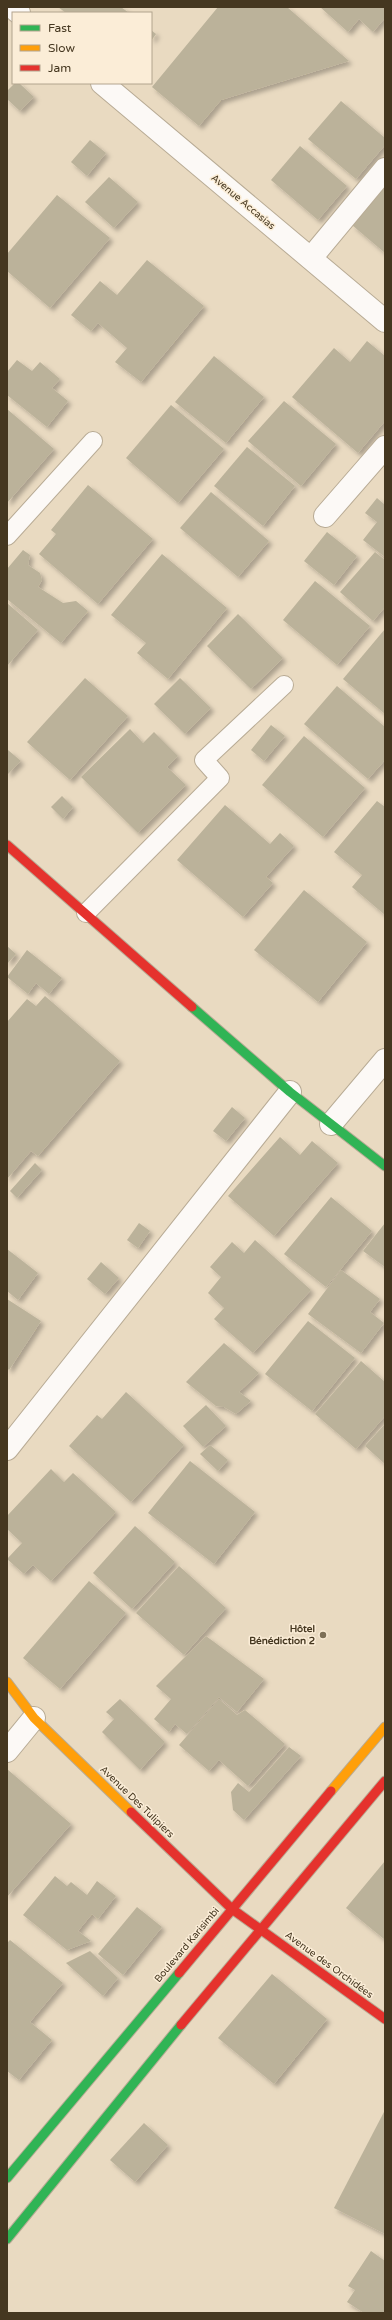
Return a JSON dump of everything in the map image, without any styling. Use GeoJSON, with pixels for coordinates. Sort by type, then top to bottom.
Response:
{"type":"FeatureCollection","features":[{"type":"Feature","properties":{"kind":"street","name":"Avenue Accasias"},"geometry":{"type":"LineString","coordinates":[[103,84],[385,321]]}},
{"type":"Feature","properties":{"kind":"street"},"geometry":{"type":"LineString","coordinates":[[311,258],[385,169]]}},
{"type":"Feature","properties":{"kind":"street"},"geometry":{"type":"LineString","coordinates":[[325,516],[385,447]]}},
{"type":"Feature","properties":{"kind":"street"},"geometry":{"type":"LineString","coordinates":[[7,845],[290,1092],[385,1166]]}},
{"type":"Feature","properties":{"kind":"street"},"geometry":{"type":"LineString","coordinates":[[331,1124],[385,1060]]}},
{"type":"Feature","properties":{"kind":"street"},"geometry":{"type":"LineString","coordinates":[[7,1448],[290,1092]]}},
{"type":"Feature","properties":{"kind":"street","name":"Avenue Des Tulipiers"},"geometry":{"type":"LineString","coordinates":[[7,1682],[34,1718],[232,1909],[260,1929]]}},
{"type":"Feature","properties":{"kind":"street"},"geometry":{"type":"LineString","coordinates":[[7,1751],[34,1718]]}},
{"type":"Feature","properties":{"kind":"street","name":"Boulevard Karisimbi"},"geometry":{"type":"LineString","coordinates":[[7,2178],[385,1727]]}},
{"type":"Feature","properties":{"kind":"street"},"geometry":{"type":"LineString","coordinates":[[7,2239],[260,1929],[385,1781]]}},
{"type":"Feature","properties":{"kind":"street","name":"Avenue des Orchidées"},"geometry":{"type":"LineString","coordinates":[[260,1929],[385,2019]]}},
{"type":"Feature","properties":{"kind":"lane"},"geometry":{"type":"LineString","coordinates":[[7,536],[93,441]]}},
{"type":"Feature","properties":{"kind":"lane"},"geometry":{"type":"LineString","coordinates":[[86,913],[220,778],[204,760],[284,685]]}},
{"type":"Feature","properties":{"kind":"building"},"geometry":{"type":"Polygon","coordinates":[[[58,7],[121,7],[128,12],[65,12],[58,7]]]}},
{"type":"Feature","properties":{"kind":"building"},"geometry":{"type":"Polygon","coordinates":[[[218,7],[287,7],[349,61],[221,100],[199,126],[152,87],[218,7]]]}},
{"type":"Feature","properties":{"kind":"building"},"geometry":{"type":"Polygon","coordinates":[[[320,7],[385,7],[385,18],[373,32],[359,19],[348,32],[320,7]]]}},
{"type":"Feature","properties":{"kind":"building"},"geometry":{"type":"Polygon","coordinates":[[[152,31],[156,34],[152,40],[152,31]]]}},
{"type":"Feature","properties":{"kind":"building"},"geometry":{"type":"Polygon","coordinates":[[[14,84],[20,84],[34,97],[20,111],[7,99],[7,91],[14,84]]]}},
{"type":"Feature","properties":{"kind":"building"},"geometry":{"type":"Polygon","coordinates":[[[341,101],[385,138],[385,145],[356,179],[308,139],[341,101]]]}},
{"type":"Feature","properties":{"kind":"building"},"geometry":{"type":"Polygon","coordinates":[[[90,140],[106,153],[87,176],[71,162],[90,140]]]}},
{"type":"Feature","properties":{"kind":"building"},"geometry":{"type":"Polygon","coordinates":[[[300,146],[347,186],[318,220],[271,180],[300,146]]]}},
{"type":"Feature","properties":{"kind":"building"},"geometry":{"type":"Polygon","coordinates":[[[109,177],[138,202],[114,228],[85,202],[109,177]]]}},
{"type":"Feature","properties":{"kind":"building"},"geometry":{"type":"Polygon","coordinates":[[[385,186],[385,253],[352,225],[385,186]]]}},
{"type":"Feature","properties":{"kind":"building"},"geometry":{"type":"Polygon","coordinates":[[[57,195],[110,238],[50,308],[7,271],[7,254],[57,195]]]}},
{"type":"Feature","properties":{"kind":"building"},"geometry":{"type":"Polygon","coordinates":[[[147,260],[204,306],[141,382],[115,362],[127,348],[98,323],[91,331],[71,315],[100,281],[117,295],[147,260]]]}},
{"type":"Feature","properties":{"kind":"building"},"geometry":{"type":"Polygon","coordinates":[[[367,341],[385,356],[385,421],[358,453],[292,397],[334,348],[350,362],[367,341]]]}},
{"type":"Feature","properties":{"kind":"building"},"geometry":{"type":"Polygon","coordinates":[[[214,356],[264,397],[226,443],[175,402],[214,356]]]}},
{"type":"Feature","properties":{"kind":"building"},"geometry":{"type":"Polygon","coordinates":[[[17,360],[32,371],[40,362],[60,379],[52,388],[68,401],[47,427],[7,395],[7,372],[17,360]]]}},
{"type":"Feature","properties":{"kind":"building"},"geometry":{"type":"Polygon","coordinates":[[[284,401],[336,444],[301,486],[248,441],[284,401]]]}},
{"type":"Feature","properties":{"kind":"building"},"geometry":{"type":"Polygon","coordinates":[[[171,405],[224,449],[178,503],[126,458],[171,405]]]}},
{"type":"Feature","properties":{"kind":"building"},"geometry":{"type":"Polygon","coordinates":[[[7,409],[54,449],[7,503],[7,409]]]}},
{"type":"Feature","properties":{"kind":"building"},"geometry":{"type":"Polygon","coordinates":[[[247,447],[295,486],[263,526],[214,486],[247,447]]]}},
{"type":"Feature","properties":{"kind":"building"},"geometry":{"type":"Polygon","coordinates":[[[88,485],[153,539],[98,604],[39,554],[56,534],[51,530],[88,485]]]}},
{"type":"Feature","properties":{"kind":"building"},"geometry":{"type":"Polygon","coordinates":[[[211,492],[269,541],[238,577],[180,528],[211,492]]]}},
{"type":"Feature","properties":{"kind":"building"},"geometry":{"type":"Polygon","coordinates":[[[377,498],[385,505],[385,557],[363,540],[377,522],[365,513],[377,498]]]}},
{"type":"Feature","properties":{"kind":"building"},"geometry":{"type":"Polygon","coordinates":[[[327,532],[357,556],[334,585],[304,561],[327,532]]]}},
{"type":"Feature","properties":{"kind":"building"},"geometry":{"type":"Polygon","coordinates":[[[23,550],[30,555],[28,565],[40,573],[42,580],[38,587],[63,603],[76,601],[88,611],[61,643],[7,599],[7,569],[23,550]]]}},
{"type":"Feature","properties":{"kind":"building"},"geometry":{"type":"Polygon","coordinates":[[[375,552],[385,560],[385,607],[373,621],[340,592],[375,552]]]}},
{"type":"Feature","properties":{"kind":"building"},"geometry":{"type":"Polygon","coordinates":[[[162,554],[227,608],[168,679],[137,653],[146,643],[111,615],[162,554]]]}},
{"type":"Feature","properties":{"kind":"building"},"geometry":{"type":"Polygon","coordinates":[[[315,581],[370,626],[337,665],[283,620],[315,581]]]}},
{"type":"Feature","properties":{"kind":"building"},"geometry":{"type":"Polygon","coordinates":[[[7,603],[38,630],[7,666],[7,603]]]}},
{"type":"Feature","properties":{"kind":"building"},"geometry":{"type":"Polygon","coordinates":[[[238,614],[283,658],[251,689],[207,646],[238,614]]]}},
{"type":"Feature","properties":{"kind":"building"},"geometry":{"type":"Polygon","coordinates":[[[385,629],[385,714],[343,679],[385,629]]]}},
{"type":"Feature","properties":{"kind":"building"},"geometry":{"type":"Polygon","coordinates":[[[85,678],[128,716],[70,780],[27,742],[85,678]]]}},
{"type":"Feature","properties":{"kind":"building"},"geometry":{"type":"Polygon","coordinates":[[[180,678],[211,708],[185,734],[154,704],[180,678]]]}},
{"type":"Feature","properties":{"kind":"building"},"geometry":{"type":"Polygon","coordinates":[[[337,686],[385,727],[385,760],[368,779],[304,724],[337,686]]]}},
{"type":"Feature","properties":{"kind":"building"},"geometry":{"type":"Polygon","coordinates":[[[271,725],[285,736],[264,761],[251,750],[271,725]]]}},
{"type":"Feature","properties":{"kind":"building"},"geometry":{"type":"Polygon","coordinates":[[[130,729],[143,743],[154,732],[178,756],[167,767],[186,785],[138,833],[81,777],[130,729]]]}},
{"type":"Feature","properties":{"kind":"building"},"geometry":{"type":"Polygon","coordinates":[[[304,736],[365,788],[323,837],[262,785],[304,736]]]}},
{"type":"Feature","properties":{"kind":"building"},"geometry":{"type":"Polygon","coordinates":[[[8,750],[21,761],[8,774],[7,773],[8,750]]]}},
{"type":"Feature","properties":{"kind":"building"},"geometry":{"type":"Polygon","coordinates":[[[62,796],[73,807],[63,819],[51,807],[62,796]]]}},
{"type":"Feature","properties":{"kind":"building"},"geometry":{"type":"Polygon","coordinates":[[[377,801],[385,807],[385,915],[352,887],[362,875],[334,852],[377,801]]]}},
{"type":"Feature","properties":{"kind":"building"},"geometry":{"type":"Polygon","coordinates":[[[225,805],[270,844],[280,833],[294,846],[266,877],[273,883],[243,917],[177,860],[225,805]]]}},
{"type":"Feature","properties":{"kind":"building"},"geometry":{"type":"Polygon","coordinates":[[[304,890],[367,942],[318,1002],[254,950],[304,890]]]}},
{"type":"Feature","properties":{"kind":"building"},"geometry":{"type":"Polygon","coordinates":[[[7,946],[16,954],[7,964],[7,946]]]}},
{"type":"Feature","properties":{"kind":"building"},"geometry":{"type":"Polygon","coordinates":[[[27,950],[62,978],[49,994],[36,983],[28,994],[7,977],[27,950]]]}},
{"type":"Feature","properties":{"kind":"building"},"geometry":{"type":"Polygon","coordinates":[[[45,996],[120,1061],[38,1156],[31,1151],[7,1179],[7,1022],[27,999],[36,1006],[45,996]]]}},
{"type":"Feature","properties":{"kind":"building"},"geometry":{"type":"Polygon","coordinates":[[[232,1107],[245,1118],[226,1141],[213,1131],[232,1107]]]}},
{"type":"Feature","properties":{"kind":"building"},"geometry":{"type":"Polygon","coordinates":[[[280,1137],[300,1155],[312,1141],[338,1163],[274,1236],[228,1196],[280,1137]]]}},
{"type":"Feature","properties":{"kind":"building"},"geometry":{"type":"Polygon","coordinates":[[[35,1163],[42,1170],[17,1198],[10,1191],[35,1163]]]}},
{"type":"Feature","properties":{"kind":"building"},"geometry":{"type":"Polygon","coordinates":[[[331,1197],[372,1231],[326,1287],[284,1254],[331,1197]]]}},
{"type":"Feature","properties":{"kind":"building"},"geometry":{"type":"Polygon","coordinates":[[[139,1223],[150,1231],[138,1248],[127,1240],[139,1223]]]}},
{"type":"Feature","properties":{"kind":"building"},"geometry":{"type":"Polygon","coordinates":[[[385,1223],[385,1267],[363,1251],[385,1223]]]}},
{"type":"Feature","properties":{"kind":"building"},"geometry":{"type":"Polygon","coordinates":[[[255,1240],[311,1290],[253,1353],[214,1319],[224,1308],[208,1293],[221,1277],[210,1267],[232,1242],[244,1253],[255,1240]]]}},
{"type":"Feature","properties":{"kind":"building"},"geometry":{"type":"Polygon","coordinates":[[[7,1249],[38,1273],[18,1300],[7,1291],[7,1249]]]}},
{"type":"Feature","properties":{"kind":"building"},"geometry":{"type":"Polygon","coordinates":[[[101,1262],[119,1278],[105,1294],[87,1279],[101,1262]]]}},
{"type":"Feature","properties":{"kind":"building"},"geometry":{"type":"Polygon","coordinates":[[[341,1270],[380,1299],[370,1312],[384,1323],[361,1353],[308,1314],[341,1270]]]}},
{"type":"Feature","properties":{"kind":"building"},"geometry":{"type":"Polygon","coordinates":[[[7,1299],[41,1321],[9,1370],[7,1368],[7,1299]]]}},
{"type":"Feature","properties":{"kind":"building"},"geometry":{"type":"Polygon","coordinates":[[[308,1321],[355,1358],[312,1411],[265,1374],[308,1321]]]}},
{"type":"Feature","properties":{"kind":"building"},"geometry":{"type":"Polygon","coordinates":[[[224,1343],[259,1373],[239,1392],[251,1401],[236,1414],[224,1407],[216,1406],[186,1382],[224,1343]]]}},
{"type":"Feature","properties":{"kind":"building"},"geometry":{"type":"Polygon","coordinates":[[[361,1361],[385,1382],[385,1416],[356,1449],[315,1414],[361,1361]]]}},
{"type":"Feature","properties":{"kind":"building"},"geometry":{"type":"Polygon","coordinates":[[[126,1392],[184,1445],[131,1502],[69,1446],[97,1415],[102,1419],[126,1392]]]}},
{"type":"Feature","properties":{"kind":"building"},"geometry":{"type":"Polygon","coordinates":[[[206,1405],[226,1426],[203,1447],[183,1426],[206,1405]]]}},
{"type":"Feature","properties":{"kind":"building"},"geometry":{"type":"Polygon","coordinates":[[[385,1424],[385,1464],[365,1446],[385,1424]]]}},
{"type":"Feature","properties":{"kind":"building"},"geometry":{"type":"Polygon","coordinates":[[[210,1445],[228,1460],[218,1471],[200,1454],[210,1445]]]}},
{"type":"Feature","properties":{"kind":"building"},"geometry":{"type":"Polygon","coordinates":[[[190,1461],[255,1512],[214,1564],[148,1513],[190,1461]]]}},
{"type":"Feature","properties":{"kind":"building"},"geometry":{"type":"Polygon","coordinates":[[[51,1469],[64,1482],[73,1473],[116,1512],[51,1581],[33,1565],[24,1574],[7,1559],[22,1543],[7,1529],[7,1516],[51,1469]]]}},
{"type":"Feature","properties":{"kind":"building"},"geometry":{"type":"Polygon","coordinates":[[[135,1526],[175,1562],[132,1609],[93,1573],[135,1526]]]}},
{"type":"Feature","properties":{"kind":"building"},"geometry":{"type":"Polygon","coordinates":[[[179,1566],[226,1608],[184,1655],[136,1613],[179,1566]]]}},
{"type":"Feature","properties":{"kind":"building"},"geometry":{"type":"Polygon","coordinates":[[[89,1581],[126,1613],[60,1689],[23,1658],[89,1581]]]}},
{"type":"Feature","properties":{"kind":"building"},"geometry":{"type":"Polygon","coordinates":[[[206,1636],[264,1679],[237,1712],[219,1697],[187,1734],[175,1724],[169,1732],[154,1719],[171,1699],[156,1686],[206,1636]]]}},
{"type":"Feature","properties":{"kind":"building"},"geometry":{"type":"Polygon","coordinates":[[[120,1699],[165,1742],[140,1770],[102,1732],[114,1719],[106,1712],[120,1699]]]}},
{"type":"Feature","properties":{"kind":"building"},"geometry":{"type":"Polygon","coordinates":[[[219,1699],[237,1715],[245,1710],[285,1744],[248,1786],[219,1760],[209,1771],[179,1745],[219,1699]]]}},
{"type":"Feature","properties":{"kind":"building"},"geometry":{"type":"Polygon","coordinates":[[[289,1747],[301,1756],[244,1820],[233,1810],[231,1792],[238,1783],[249,1792],[289,1747]]]}},
{"type":"Feature","properties":{"kind":"building"},"geometry":{"type":"Polygon","coordinates":[[[7,1769],[71,1824],[7,1897],[7,1769]]]}},
{"type":"Feature","properties":{"kind":"building"},"geometry":{"type":"Polygon","coordinates":[[[385,1861],[385,1937],[384,1939],[346,1908],[385,1861]]]}},
{"type":"Feature","properties":{"kind":"building"},"geometry":{"type":"Polygon","coordinates":[[[55,1876],[67,1886],[71,1882],[87,1895],[97,1881],[116,1896],[98,1919],[92,1914],[78,1931],[91,1941],[67,1950],[23,1915],[55,1876]]]}},
{"type":"Feature","properties":{"kind":"building"},"geometry":{"type":"Polygon","coordinates":[[[137,1907],[162,1927],[123,1975],[98,1954],[137,1907]]]}},
{"type":"Feature","properties":{"kind":"building"},"geometry":{"type":"Polygon","coordinates":[[[10,1940],[63,1983],[30,2022],[52,2040],[19,2080],[7,2071],[7,1943],[10,1940]]]}},
{"type":"Feature","properties":{"kind":"building"},"geometry":{"type":"Polygon","coordinates":[[[90,1951],[118,1978],[103,1996],[66,1963],[90,1951]]]}},
{"type":"Feature","properties":{"kind":"building"},"geometry":{"type":"Polygon","coordinates":[[[272,1974],[327,2019],[274,2084],[218,2038],[272,1974]]]}},
{"type":"Feature","properties":{"kind":"building"},"geometry":{"type":"Polygon","coordinates":[[[385,2110],[385,2234],[334,2208],[385,2110]]]}},
{"type":"Feature","properties":{"kind":"building"},"geometry":{"type":"Polygon","coordinates":[[[144,2123],[168,2145],[135,2182],[110,2160],[144,2123]]]}},
{"type":"Feature","properties":{"kind":"building"},"geometry":{"type":"Polygon","coordinates":[[[371,2251],[385,2261],[385,2313],[364,2313],[347,2302],[355,2290],[348,2286],[371,2251]]]}},
{"type":"Feature","properties":{"kind":"traffic: fast"},"geometry":{"type":"LineString","coordinates":[[192,1007],[290,1092],[385,1166]]}},
{"type":"Feature","properties":{"kind":"traffic: fast"},"geometry":{"type":"LineString","coordinates":[[7,2178],[179,1973]]}},
{"type":"Feature","properties":{"kind":"traffic: fast"},"geometry":{"type":"LineString","coordinates":[[7,2239],[181,2025]]}},
{"type":"Feature","properties":{"kind":"traffic: slow"},"geometry":{"type":"LineString","coordinates":[[7,1682],[34,1718],[131,1812]]}},
{"type":"Feature","properties":{"kind":"traffic: slow"},"geometry":{"type":"LineString","coordinates":[[331,1791],[385,1727]]}},
{"type":"Feature","properties":{"kind":"traffic: jam"},"geometry":{"type":"LineString","coordinates":[[7,845],[192,1007]]}},
{"type":"Feature","properties":{"kind":"traffic: jam"},"geometry":{"type":"LineString","coordinates":[[181,2025],[385,1781]]}},
{"type":"Feature","properties":{"kind":"traffic: jam"},"geometry":{"type":"LineString","coordinates":[[179,1973],[331,1791]]}},
{"type":"Feature","properties":{"kind":"traffic: jam"},"geometry":{"type":"LineString","coordinates":[[131,1812],[232,1909],[385,2019]]}},
{"type":"Feature","properties":{"kind":"place","name":"Hôtel Bénédiction 2"},"geometry":{"type":"Point","coordinates":[323,1635]}}]}
